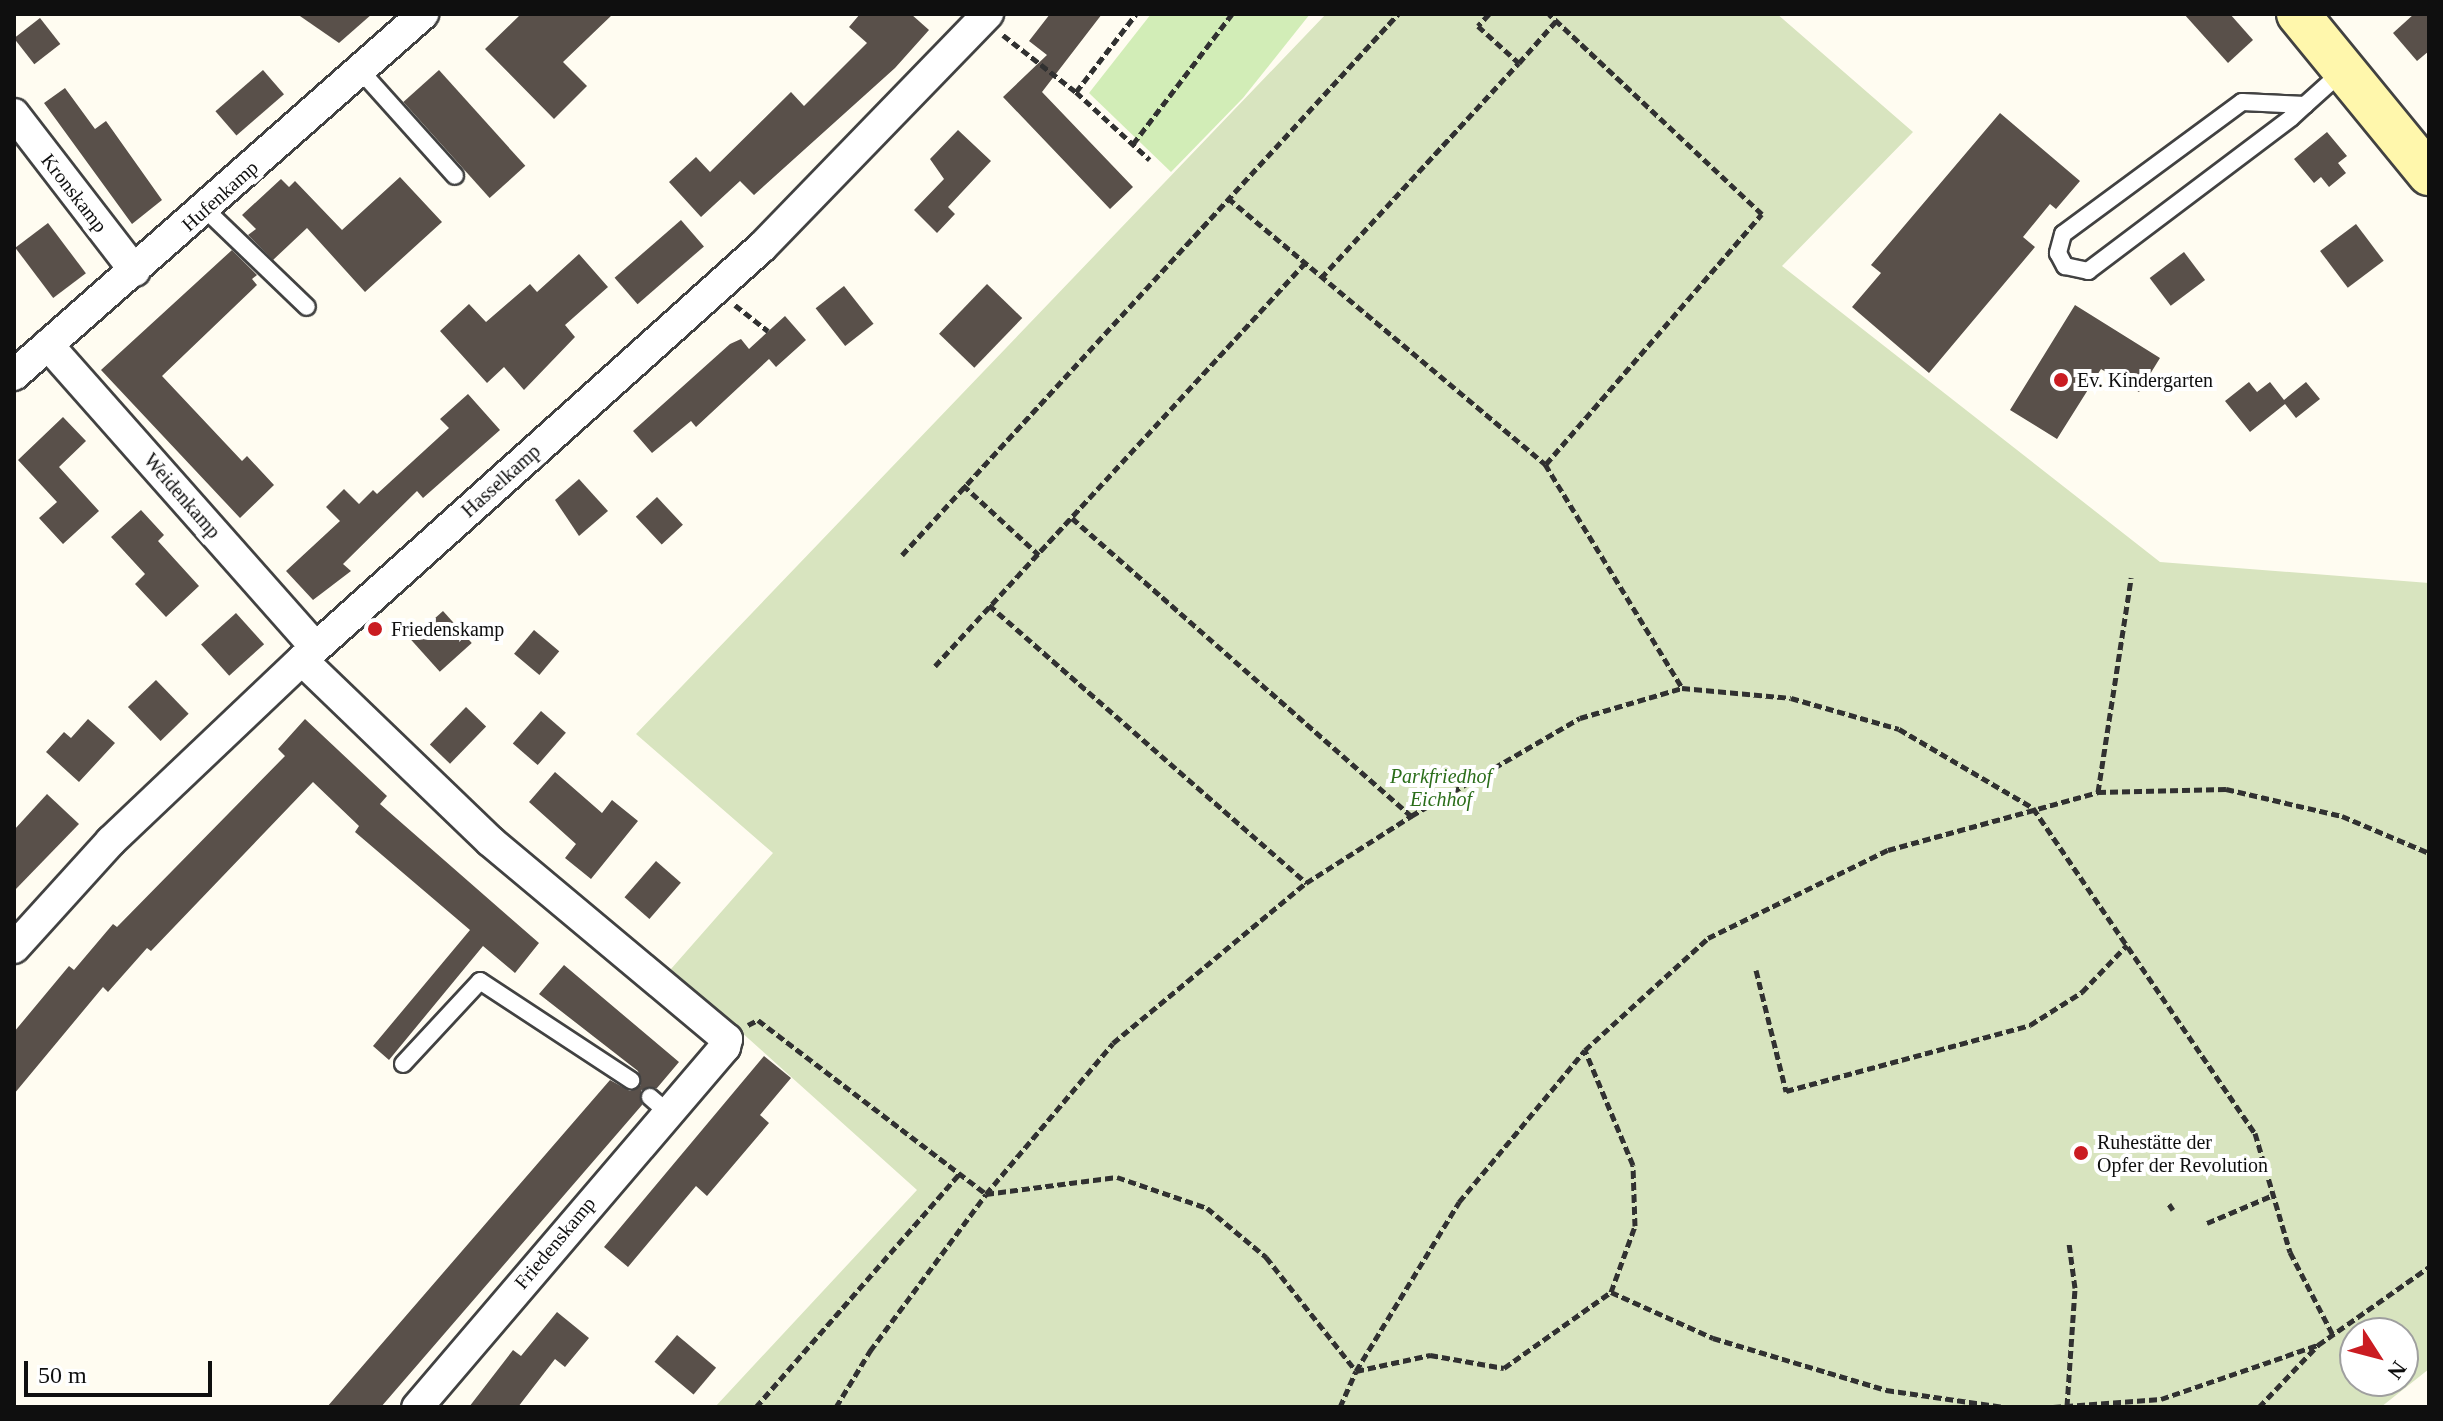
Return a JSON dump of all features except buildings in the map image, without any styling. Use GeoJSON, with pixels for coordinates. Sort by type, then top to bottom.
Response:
{"type":"FeatureCollection","features":[{"type":"Feature","properties":{"kind":"street","name":"Hufenkamp"},"geometry":{"type":"LineString","coordinates":[[14,375],[423,14]]}},
{"type":"Feature","properties":{"kind":"street"},"geometry":{"type":"LineString","coordinates":[[2298,14],[2429,174]]}},
{"type":"Feature","properties":{"kind":"street","name":"Hasselkamp"},"geometry":{"type":"LineString","coordinates":[[14,948],[111,841],[309,654],[762,247],[986,17]]}},
{"type":"Feature","properties":{"kind":"street","name":"Kronskamp"},"geometry":{"type":"LineString","coordinates":[[14,114],[135,271]]}},
{"type":"Feature","properties":{"kind":"street","name":"Weidenkamp"},"geometry":{"type":"LineString","coordinates":[[48,345],[309,654]]}},
{"type":"Feature","properties":{"kind":"street"},"geometry":{"type":"LineString","coordinates":[[309,654],[490,841],[727,1039]]}},
{"type":"Feature","properties":{"kind":"street","name":"Friedenskamp"},"geometry":{"type":"LineString","coordinates":[[417,1407],[658,1104],[725,1047],[727,1039]]}},
{"type":"Feature","properties":{"kind":"lane"},"geometry":{"type":"LineString","coordinates":[[2305,105],[2242,102],[2063,234],[2058,253],[2065,266],[2088,271],[2305,105],[2345,69]]}},
{"type":"Feature","properties":{"kind":"lane"},"geometry":{"type":"LineString","coordinates":[[360,70],[455,176]]}},
{"type":"Feature","properties":{"kind":"lane"},"geometry":{"type":"LineString","coordinates":[[205,209],[307,307]]}},
{"type":"Feature","properties":{"kind":"lane"},"geometry":{"type":"LineString","coordinates":[[403,1064],[480,981],[631,1080]]}},
{"type":"Feature","properties":{"kind":"path"},"geometry":{"type":"LineString","coordinates":[[1076,92],[1136,14]]}},
{"type":"Feature","properties":{"kind":"path"},"geometry":{"type":"LineString","coordinates":[[1133,144],[1232,14]]}},
{"type":"Feature","properties":{"kind":"path"},"geometry":{"type":"LineString","coordinates":[[902,555],[1398,14]]}},
{"type":"Feature","properties":{"kind":"path"},"geometry":{"type":"LineString","coordinates":[[1489,14],[1478,26],[1519,63]]}},
{"type":"Feature","properties":{"kind":"path"},"geometry":{"type":"LineString","coordinates":[[1545,464],[1762,214],[1549,14]]}},
{"type":"Feature","properties":{"kind":"path"},"geometry":{"type":"LineString","coordinates":[[986,17],[1076,92],[1150,160]]}},
{"type":"Feature","properties":{"kind":"path"},"geometry":{"type":"LineString","coordinates":[[1321,278],[1556,21]]}},
{"type":"Feature","properties":{"kind":"path"},"geometry":{"type":"LineString","coordinates":[[1228,198],[1545,464],[1682,688]]}},
{"type":"Feature","properties":{"kind":"path"},"geometry":{"type":"LineString","coordinates":[[935,666],[1304,264]]}},
{"type":"Feature","properties":{"kind":"path"},"geometry":{"type":"LineString","coordinates":[[737,308],[768,331]]}},
{"type":"Feature","properties":{"kind":"path"},"geometry":{"type":"LineString","coordinates":[[963,485],[1039,555]]}},
{"type":"Feature","properties":{"kind":"path"},"geometry":{"type":"LineString","coordinates":[[1072,518],[1411,816]]}},
{"type":"Feature","properties":{"kind":"path"},"geometry":{"type":"LineString","coordinates":[[2098,792],[2131,578]]}},
{"type":"Feature","properties":{"kind":"path"},"geometry":{"type":"LineString","coordinates":[[989,605],[1306,883]]}},
{"type":"Feature","properties":{"kind":"path"},"geometry":{"type":"LineString","coordinates":[[836,1407],[870,1351],[986,1194],[1113,1043],[1306,883],[1411,816],[1580,718],[1682,688],[1791,698],[1899,729],[2033,808],[2255,1133],[2271,1196],[2290,1252],[2333,1335]]}},
{"type":"Feature","properties":{"kind":"path"},"geometry":{"type":"LineString","coordinates":[[1340,1407],[1356,1371],[1459,1202],[1585,1050],[1708,938],[1888,850],[2098,792],[2226,789],[2342,816],[2429,853]]}},
{"type":"Feature","properties":{"kind":"path"},"geometry":{"type":"LineString","coordinates":[[1756,970],[1786,1091],[2030,1025],[2082,992],[2127,945]]}},
{"type":"Feature","properties":{"kind":"path"},"geometry":{"type":"LineString","coordinates":[[727,1039],[758,1020],[986,1194],[1117,1177],[1207,1208],[1266,1257],[1356,1371]]}},
{"type":"Feature","properties":{"kind":"path"},"geometry":{"type":"LineString","coordinates":[[1356,1371],[1430,1355],[1504,1368],[1611,1292],[1635,1226],[1633,1165],[1585,1050]]}},
{"type":"Feature","properties":{"kind":"path"},"geometry":{"type":"LineString","coordinates":[[756,1407],[959,1174]]}},
{"type":"Feature","properties":{"kind":"path"},"geometry":{"type":"LineString","coordinates":[[2207,1223],[2271,1196]]}},
{"type":"Feature","properties":{"kind":"path"},"geometry":{"type":"LineString","coordinates":[[2169,1204],[2173,1210]]}},
{"type":"Feature","properties":{"kind":"path"},"geometry":{"type":"LineString","coordinates":[[2067,1406],[2075,1288],[2069,1243]]}},
{"type":"Feature","properties":{"kind":"path"},"geometry":{"type":"LineString","coordinates":[[2259,1407],[2318,1345],[2429,1267]]}},
{"type":"Feature","properties":{"kind":"path"},"geometry":{"type":"LineString","coordinates":[[1611,1292],[1713,1338],[1872,1385],[2004,1407]]}},
{"type":"Feature","properties":{"kind":"path"},"geometry":{"type":"LineString","coordinates":[[2053,1407],[2161,1399],[2318,1345]]}},
{"type":"Feature","properties":{"kind":"green space"},"geometry":{"type":"Polygon","coordinates":[[[1151,14],[1310,14],[1243,98],[1171,172],[1089,93],[1151,14]]]}},
{"type":"Feature","properties":{"kind":"green space","name":"Parkfriedhof Eichhof"},"geometry":{"type":"Polygon","coordinates":[[[1326,14],[1777,14],[1913,132],[1782,266],[2160,562],[2429,583],[2429,1369],[2419,1377],[2419,1317],[2339,1317],[2339,1397],[2394,1397],[2381,1407],[715,1407],[917,1190],[671,969],[773,853],[636,734],[1326,14]]]}},
{"type":"Feature","properties":{"kind":"place","name":"Ev. Kindergarten"},"geometry":{"type":"Point","coordinates":[2061,380]}},
{"type":"Feature","properties":{"kind":"place","name":"Friedenskamp"},"geometry":{"type":"Point","coordinates":[375,629]}},
{"type":"Feature","properties":{"kind":"place","name":"Ruhestätte der Opfer der Revolution"},"geometry":{"type":"Point","coordinates":[2081,1153]}}]}
